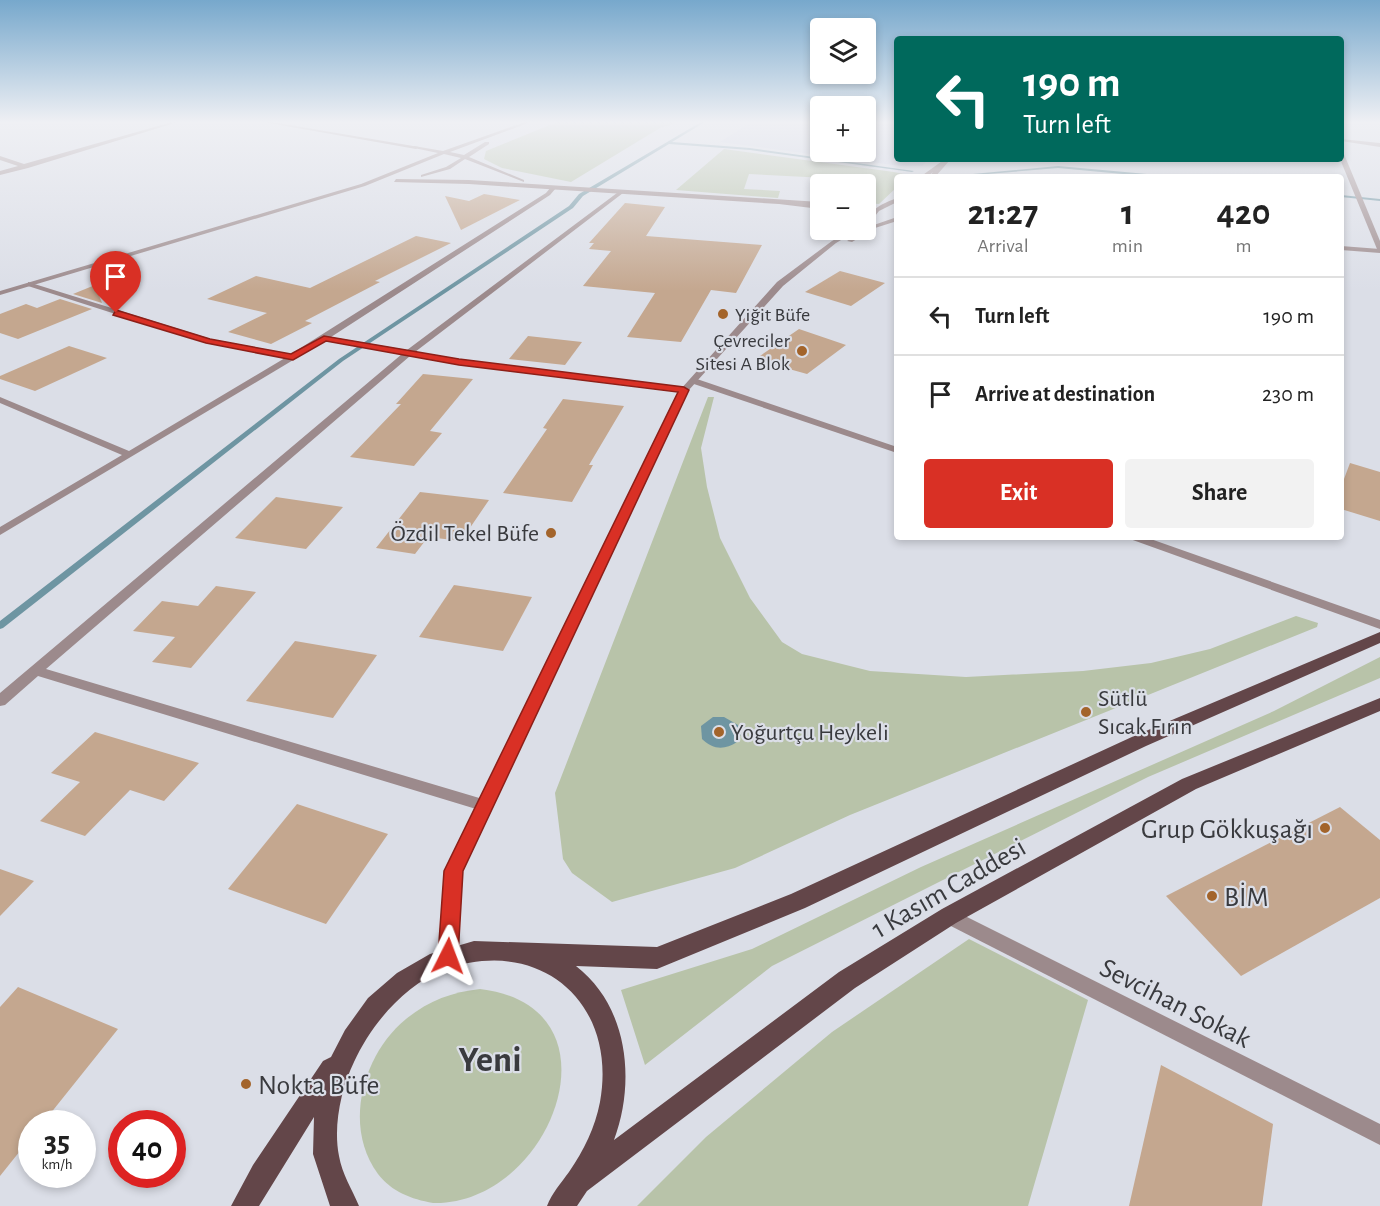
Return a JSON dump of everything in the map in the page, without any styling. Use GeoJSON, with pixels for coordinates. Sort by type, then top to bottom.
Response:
{"type":"FeatureCollection","features":[{"type":"Feature","properties":{"kind":"main road","name":"1 Kasım Caddesi"},"geometry":{"type":"LineString","coordinates":[[534,954],[657,958],[798,901],[1140,741],[1380,637]]}},
{"type":"Feature","properties":{"kind":"main road","name":"1 Kasım Caddesi"},"geometry":{"type":"LineString","coordinates":[[580,1181],[847,980],[949,916],[1189,784],[1380,704]]}},
{"type":"Feature","properties":{"kind":"main road"},"geometry":{"type":"LineString","coordinates":[[244,1206],[262,1174],[375,1006],[410,976],[448,956],[492,948],[534,954],[568,971],[595,1000],[612,1039],[616,1084],[606,1133],[580,1181],[560,1206]]}},
{"type":"Feature","properties":{"kind":"main road"},"geometry":{"type":"LineString","coordinates":[[346,1206],[341,1200],[325,1150],[328,1096],[348,1044]]}},
{"type":"Feature","properties":{"kind":"street"},"geometry":{"type":"LineString","coordinates":[[0,293],[380,178]]}},
{"type":"Feature","properties":{"kind":"street"},"geometry":{"type":"LineString","coordinates":[[363,185],[409,178]]}},
{"type":"Feature","properties":{"kind":"street"},"geometry":{"type":"LineString","coordinates":[[439,178],[810,205]]}},
{"type":"Feature","properties":{"kind":"street"},"geometry":{"type":"LineString","coordinates":[[518,178],[553,188]]}},
{"type":"Feature","properties":{"kind":"street"},"geometry":{"type":"LineString","coordinates":[[1344,248],[1380,250],[1351,178]]}},
{"type":"Feature","properties":{"kind":"street"},"geometry":{"type":"LineString","coordinates":[[396,181],[469,182]]}},
{"type":"Feature","properties":{"kind":"street"},"geometry":{"type":"LineString","coordinates":[[0,532],[324,338],[548,194],[553,188]]}},
{"type":"Feature","properties":{"kind":"street"},"geometry":{"type":"LineString","coordinates":[[0,701],[408,353],[621,192]]}},
{"type":"Feature","properties":{"kind":"street"},"geometry":{"type":"LineString","coordinates":[[876,210],[894,201]]}},
{"type":"Feature","properties":{"kind":"street"},"geometry":{"type":"LineString","coordinates":[[876,207],[894,208]]}},
{"type":"Feature","properties":{"kind":"street"},"geometry":{"type":"LineString","coordinates":[[876,215],[894,218]]}},
{"type":"Feature","properties":{"kind":"street"},"geometry":{"type":"LineString","coordinates":[[780,284],[873,227],[894,220]]}},
{"type":"Feature","properties":{"kind":"street"},"geometry":{"type":"LineString","coordinates":[[448,956],[453,871],[684,390],[780,284],[824,248],[838,240]]}},
{"type":"Feature","properties":{"kind":"street"},"geometry":{"type":"LineString","coordinates":[[31,284],[209,341],[293,357]]}},
{"type":"Feature","properties":{"kind":"street"},"geometry":{"type":"LineString","coordinates":[[324,338],[459,362],[684,390]]}},
{"type":"Feature","properties":{"kind":"street"},"geometry":{"type":"LineString","coordinates":[[694,381],[894,449]]}},
{"type":"Feature","properties":{"kind":"street"},"geometry":{"type":"LineString","coordinates":[[0,400],[128,454]]}},
{"type":"Feature","properties":{"kind":"street"},"geometry":{"type":"LineString","coordinates":[[1142,540],[1380,625]]}},
{"type":"Feature","properties":{"kind":"street"},"geometry":{"type":"LineString","coordinates":[[36,671],[486,806]]}},
{"type":"Feature","properties":{"kind":"street","name":"Sevcihan Sokak"},"geometry":{"type":"LineString","coordinates":[[949,916],[1380,1135]]}},
{"type":"Feature","properties":{"kind":"green space"},"geometry":{"type":"Polygon","coordinates":[[[553,178],[577,178],[571,182],[553,178]]]}},
{"type":"Feature","properties":{"kind":"green space"},"geometry":{"type":"Polygon","coordinates":[[[690,178],[748,178],[744,189],[780,191],[778,198],[676,190],[690,178]]]}},
{"type":"Feature","properties":{"kind":"green space"},"geometry":{"type":"Polygon","coordinates":[[[876,178],[894,178],[894,190],[879,204],[876,204],[876,178]]]}},
{"type":"Feature","properties":{"kind":"green space"},"geometry":{"type":"Polygon","coordinates":[[[708,397],[714,397],[701,448],[707,487],[720,538],[750,598],[782,642],[802,654],[870,671],[966,677],[1083,671],[1151,663],[1210,649],[1296,616],[1318,623],[1317,627],[850,815],[735,868],[612,902],[572,873],[563,859],[555,793],[708,397]]]}},
{"type":"Feature","properties":{"kind":"green space"},"geometry":{"type":"Polygon","coordinates":[[[1380,657],[1380,678],[1148,777],[772,966],[645,1065],[621,990],[752,949],[921,867],[1274,711],[1380,657]]]}},
{"type":"Feature","properties":{"kind":"green space"},"geometry":{"type":"Polygon","coordinates":[[[969,939],[1088,1000],[1028,1206],[637,1206],[706,1137],[832,1032],[969,939]]]}},
{"type":"Feature","properties":{"kind":"green space"},"geometry":{"type":"Polygon","coordinates":[[[480,989],[525,1003],[552,1030],[561,1065],[556,1104],[539,1141],[511,1173],[475,1195],[433,1203],[417,1199],[389,1186],[378,1174],[367,1155],[361,1135],[362,1092],[378,1052],[406,1019],[441,998],[480,989]]]}},
{"type":"Feature","properties":{"kind":"water"},"geometry":{"type":"Polygon","coordinates":[[[713,717],[724,717],[738,725],[741,734],[737,742],[719,748],[702,739],[701,726],[713,717]]]}},
{"type":"Feature","properties":{"kind":"building"},"geometry":{"type":"Polygon","coordinates":[[[484,194],[520,200],[461,230],[445,196],[469,201],[484,194]]]}},
{"type":"Feature","properties":{"kind":"building"},"geometry":{"type":"Polygon","coordinates":[[[625,203],[665,207],[646,236],[762,245],[736,293],[711,290],[681,342],[627,337],[655,293],[583,286],[611,251],[589,249],[594,243],[589,243],[625,203]]]}},
{"type":"Feature","properties":{"kind":"building"},"geometry":{"type":"Polygon","coordinates":[[[416,236],[451,243],[375,281],[380,282],[305,321],[312,323],[271,344],[228,332],[267,313],[207,299],[256,276],[310,288],[416,236]]]}},
{"type":"Feature","properties":{"kind":"building"},"geometry":{"type":"Polygon","coordinates":[[[840,271],[885,283],[851,306],[805,292],[840,271]]]}},
{"type":"Feature","properties":{"kind":"building"},"geometry":{"type":"Polygon","coordinates":[[[95,285],[102,303],[73,294],[95,285]]]}},
{"type":"Feature","properties":{"kind":"building"},"geometry":{"type":"Polygon","coordinates":[[[60,299],[92,309],[18,339],[0,333],[0,314],[26,304],[37,308],[60,299]]]}},
{"type":"Feature","properties":{"kind":"building","name":"Çevreciler Sitesi A Blok"},"geometry":{"type":"Polygon","coordinates":[[[799,329],[846,345],[807,374],[757,358],[799,329]]]}},
{"type":"Feature","properties":{"kind":"building"},"geometry":{"type":"Polygon","coordinates":[[[528,336],[582,342],[565,365],[509,359],[528,336]]]}},
{"type":"Feature","properties":{"kind":"building"},"geometry":{"type":"Polygon","coordinates":[[[69,346],[107,358],[35,391],[0,379],[0,376],[69,346]]]}},
{"type":"Feature","properties":{"kind":"building"},"geometry":{"type":"Polygon","coordinates":[[[423,374],[473,379],[430,431],[442,433],[414,466],[350,457],[401,404],[396,404],[423,374]]]}},
{"type":"Feature","properties":{"kind":"building"},"geometry":{"type":"Polygon","coordinates":[[[563,399],[624,406],[589,465],[593,465],[572,502],[503,493],[547,429],[543,428],[563,399]]]}},
{"type":"Feature","properties":{"kind":"building"},"geometry":{"type":"Polygon","coordinates":[[[1350,463],[1380,472],[1380,521],[1344,510],[1344,479],[1350,463]]]}},
{"type":"Feature","properties":{"kind":"building"},"geometry":{"type":"Polygon","coordinates":[[[420,492],[489,500],[461,541],[428,537],[415,554],[376,548],[420,492]]]}},
{"type":"Feature","properties":{"kind":"building"},"geometry":{"type":"Polygon","coordinates":[[[276,497],[343,507],[306,549],[235,538],[276,497]]]}},
{"type":"Feature","properties":{"kind":"building"},"geometry":{"type":"Polygon","coordinates":[[[454,585],[532,597],[503,651],[419,637],[454,585]]]}},
{"type":"Feature","properties":{"kind":"building"},"geometry":{"type":"Polygon","coordinates":[[[216,586],[256,592],[191,668],[152,662],[175,637],[133,631],[162,601],[198,606],[216,586]]]}},
{"type":"Feature","properties":{"kind":"building"},"geometry":{"type":"Polygon","coordinates":[[[295,641],[377,655],[333,718],[246,701],[295,641]]]}},
{"type":"Feature","properties":{"kind":"building"},"geometry":{"type":"Polygon","coordinates":[[[95,732],[199,763],[164,801],[130,790],[85,836],[40,821],[80,782],[51,773],[95,732]]]}},
{"type":"Feature","properties":{"kind":"building"},"geometry":{"type":"Polygon","coordinates":[[[297,804],[388,834],[326,924],[228,889],[297,804]]]}},
{"type":"Feature","properties":{"kind":"building"},"geometry":{"type":"Polygon","coordinates":[[[1340,807],[1380,840],[1380,898],[1241,976],[1166,896],[1340,807]]]}},
{"type":"Feature","properties":{"kind":"building"},"geometry":{"type":"Polygon","coordinates":[[[0,869],[34,881],[0,916],[0,869]]]}},
{"type":"Feature","properties":{"kind":"building"},"geometry":{"type":"Polygon","coordinates":[[[18,987],[118,1029],[53,1110],[18,1110],[18,1154],[0,1176],[0,1007],[18,987]]]}},
{"type":"Feature","properties":{"kind":"building"},"geometry":{"type":"Polygon","coordinates":[[[1161,1065],[1273,1124],[1262,1206],[1129,1206],[1161,1065]]]}},
{"type":"Feature","properties":{"kind":"waterway"},"geometry":{"type":"LineString","coordinates":[[0,626],[341,360],[571,207],[581,195],[609,178]]}},
{"type":"Feature","properties":{"kind":"waterway"},"geometry":{"type":"LineString","coordinates":[[1344,196],[1380,200]]}},
{"type":"Feature","properties":{"kind":"place","name":"Yiğit Büfe"},"geometry":{"type":"Point","coordinates":[723,314]}},
{"type":"Feature","properties":{"kind":"place","name":"Çevreciler Sitesi A Blok"},"geometry":{"type":"Point","coordinates":[802,351]}},
{"type":"Feature","properties":{"kind":"place","name":"Özdil Tekel Büfe"},"geometry":{"type":"Point","coordinates":[551,533]}},
{"type":"Feature","properties":{"kind":"place","name":"Sütlü Sıcak Fırın"},"geometry":{"type":"Point","coordinates":[1086,712]}},
{"type":"Feature","properties":{"kind":"place","name":"Yoğurtçu Heykeli"},"geometry":{"type":"Point","coordinates":[719,732]}},
{"type":"Feature","properties":{"kind":"place","name":"Grup Gökkuşağı"},"geometry":{"type":"Point","coordinates":[1325,828]}},
{"type":"Feature","properties":{"kind":"place","name":"BİM"},"geometry":{"type":"Point","coordinates":[1212,896]}},
{"type":"Feature","properties":{"kind":"place","name":"Nokta Büfe"},"geometry":{"type":"Point","coordinates":[246,1084]}},
{"type":"Feature","properties":{"kind":"district","name":"Yeni"},"geometry":{"type":"Point","coordinates":[490,1058]}},
{"type":"Feature","properties":{"kind":"route"},"geometry":{"type":"LineString","coordinates":[[116,313],[209,341],[293,357],[324,338],[459,362],[684,390],[612,534],[493,785],[486,806],[453,871],[448,956]]}}]}
